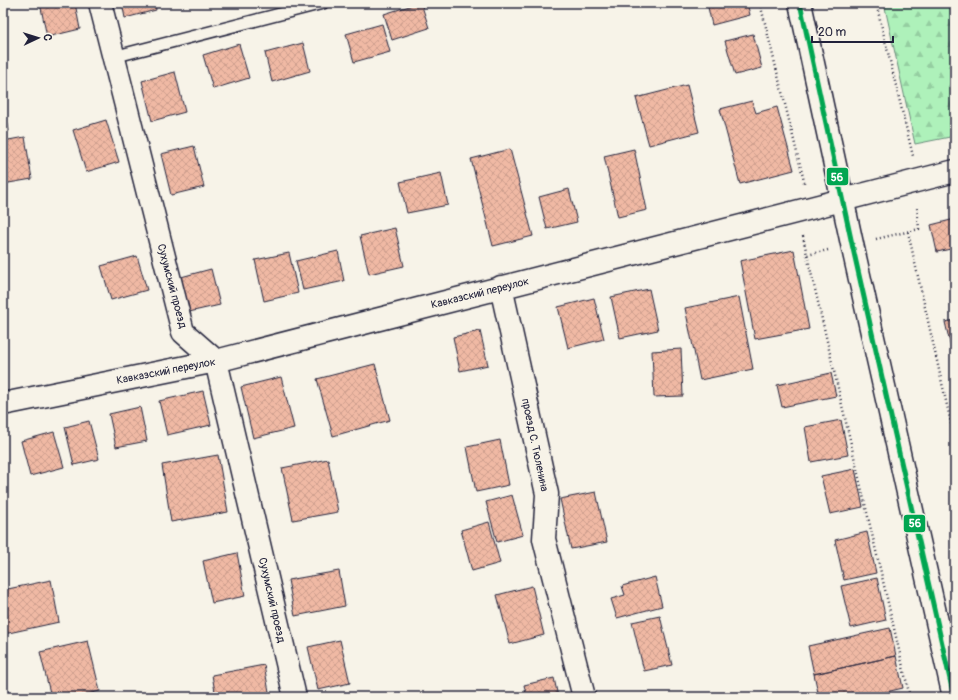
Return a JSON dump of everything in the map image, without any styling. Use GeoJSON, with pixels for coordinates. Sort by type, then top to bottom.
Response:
{"type":"FeatureCollection","features":[{"type":"Feature","properties":{"kind":"street","name":"Сухумский проезд"},"geometry":{"type":"LineString","coordinates":[[100,3],[183,332],[216,361],[295,697]]}},
{"type":"Feature","properties":{"kind":"street"},"geometry":{"type":"LineString","coordinates":[[800,3],[954,697]]}},
{"type":"Feature","properties":{"kind":"street","name":"Кавказский переулок"},"geometry":{"type":"LineString","coordinates":[[3,404],[216,361],[955,171]]}},
{"type":"Feature","properties":{"kind":"street","name":"проезд С. Тюленина"},"geometry":{"type":"LineString","coordinates":[[501,288],[547,494],[544,539],[584,697]]}},
{"type":"Feature","properties":{"kind":"lane"},"geometry":{"type":"LineString","coordinates":[[113,57],[323,3]]}},
{"type":"Feature","properties":{"kind":"path"},"geometry":{"type":"LineString","coordinates":[[876,3],[913,154]]}},
{"type":"Feature","properties":{"kind":"path"},"geometry":{"type":"LineString","coordinates":[[908,232],[955,441]]}},
{"type":"Feature","properties":{"kind":"path"},"geometry":{"type":"LineString","coordinates":[[807,255],[910,697]]}},
{"type":"Feature","properties":{"kind":"green space"},"geometry":{"type":"Polygon","coordinates":[[[884,3],[955,3],[955,136],[915,144],[884,3]]]}},
{"type":"Feature","properties":{"kind":"building"},"geometry":{"type":"Polygon","coordinates":[[[40,3],[75,3],[80,29],[47,37],[40,3]]]}},
{"type":"Feature","properties":{"kind":"building"},"geometry":{"type":"Polygon","coordinates":[[[122,3],[155,3],[156,10],[125,18],[122,3]]]}},
{"type":"Feature","properties":{"kind":"building"},"geometry":{"type":"Polygon","coordinates":[[[421,3],[429,28],[392,40],[384,14],[421,3]]]}},
{"type":"Feature","properties":{"kind":"building"},"geometry":{"type":"Polygon","coordinates":[[[707,3],[747,3],[750,15],[712,25],[707,3]]]}},
{"type":"Feature","properties":{"kind":"building"},"geometry":{"type":"Polygon","coordinates":[[[382,24],[390,52],[354,62],[346,34],[382,24]]]}},
{"type":"Feature","properties":{"kind":"building"},"geometry":{"type":"Polygon","coordinates":[[[753,34],[762,68],[735,75],[725,41],[753,34]]]}},
{"type":"Feature","properties":{"kind":"building"},"geometry":{"type":"Polygon","coordinates":[[[303,43],[310,71],[272,82],[265,53],[303,43]]]}},
{"type":"Feature","properties":{"kind":"building"},"geometry":{"type":"Polygon","coordinates":[[[239,44],[249,78],[213,89],[203,55],[239,44]]]}},
{"type":"Feature","properties":{"kind":"building"},"geometry":{"type":"Polygon","coordinates":[[[175,72],[185,112],[152,121],[142,81],[175,72]]]}},
{"type":"Feature","properties":{"kind":"building"},"geometry":{"type":"Polygon","coordinates":[[[687,85],[699,132],[649,145],[636,98],[687,85]]]}},
{"type":"Feature","properties":{"kind":"building"},"geometry":{"type":"Polygon","coordinates":[[[3,93],[9,131],[3,132],[3,93]]]}},
{"type":"Feature","properties":{"kind":"building"},"geometry":{"type":"Polygon","coordinates":[[[752,101],[756,113],[777,107],[794,170],[740,184],[720,109],[752,101]]]}},
{"type":"Feature","properties":{"kind":"building"},"geometry":{"type":"Polygon","coordinates":[[[106,120],[119,162],[86,172],[73,130],[106,120]]]}},
{"type":"Feature","properties":{"kind":"building"},"geometry":{"type":"Polygon","coordinates":[[[25,137],[32,179],[3,184],[3,141],[25,137]]]}},
{"type":"Feature","properties":{"kind":"building"},"geometry":{"type":"Polygon","coordinates":[[[194,146],[204,187],[171,195],[161,154],[194,146]]]}},
{"type":"Feature","properties":{"kind":"building"},"geometry":{"type":"Polygon","coordinates":[[[510,149],[533,236],[493,246],[471,159],[510,149]]]}},
{"type":"Feature","properties":{"kind":"building"},"geometry":{"type":"Polygon","coordinates":[[[634,149],[647,210],[618,217],[604,156],[634,149]]]}},
{"type":"Feature","properties":{"kind":"building"},"geometry":{"type":"Polygon","coordinates":[[[441,173],[448,205],[407,213],[400,182],[441,173]]]}},
{"type":"Feature","properties":{"kind":"building"},"geometry":{"type":"Polygon","coordinates":[[[569,189],[577,222],[547,229],[539,197],[569,189]]]}},
{"type":"Feature","properties":{"kind":"building"},"geometry":{"type":"Polygon","coordinates":[[[955,219],[955,248],[937,252],[931,225],[955,219]]]}},
{"type":"Feature","properties":{"kind":"building"},"geometry":{"type":"Polygon","coordinates":[[[395,228],[404,266],[369,274],[360,236],[395,228]]]}},
{"type":"Feature","properties":{"kind":"building"},"geometry":{"type":"Polygon","coordinates":[[[794,250],[809,329],[755,339],[740,261],[794,250]]]}},
{"type":"Feature","properties":{"kind":"building"},"geometry":{"type":"Polygon","coordinates":[[[338,251],[344,281],[303,290],[296,261],[338,251]]]}},
{"type":"Feature","properties":{"kind":"building"},"geometry":{"type":"Polygon","coordinates":[[[289,253],[298,293],[264,301],[255,260],[289,253]]]}},
{"type":"Feature","properties":{"kind":"building"},"geometry":{"type":"Polygon","coordinates":[[[137,256],[147,290],[111,300],[101,266],[137,256]]]}},
{"type":"Feature","properties":{"kind":"building"},"geometry":{"type":"Polygon","coordinates":[[[211,269],[220,305],[189,312],[181,277],[211,269]]]}},
{"type":"Feature","properties":{"kind":"building"},"geometry":{"type":"Polygon","coordinates":[[[649,289],[658,330],[620,338],[611,297],[649,289]]]}},
{"type":"Feature","properties":{"kind":"building"},"geometry":{"type":"Polygon","coordinates":[[[739,297],[753,369],[700,380],[685,308],[739,297]]]}},
{"type":"Feature","properties":{"kind":"building"},"geometry":{"type":"Polygon","coordinates":[[[594,298],[604,339],[568,348],[558,307],[594,298]]]}},
{"type":"Feature","properties":{"kind":"building"},"geometry":{"type":"Polygon","coordinates":[[[955,320],[955,356],[953,356],[945,322],[955,320]]]}},
{"type":"Feature","properties":{"kind":"building"},"geometry":{"type":"Polygon","coordinates":[[[480,331],[488,365],[460,371],[453,337],[480,331]]]}},
{"type":"Feature","properties":{"kind":"building"},"geometry":{"type":"Polygon","coordinates":[[[681,349],[683,396],[654,397],[652,351],[681,349]]]}},
{"type":"Feature","properties":{"kind":"building"},"geometry":{"type":"Polygon","coordinates":[[[375,364],[390,420],[333,436],[317,379],[375,364]]]}},
{"type":"Feature","properties":{"kind":"building"},"geometry":{"type":"Polygon","coordinates":[[[831,373],[836,396],[782,407],[777,385],[831,373]]]}},
{"type":"Feature","properties":{"kind":"building"},"geometry":{"type":"Polygon","coordinates":[[[281,377],[294,428],[253,438],[241,387],[281,377]]]}},
{"type":"Feature","properties":{"kind":"building"},"geometry":{"type":"Polygon","coordinates":[[[203,391],[211,425],[167,435],[159,401],[203,391]]]}},
{"type":"Feature","properties":{"kind":"building"},"geometry":{"type":"Polygon","coordinates":[[[140,407],[147,441],[116,447],[109,414],[140,407]]]}},
{"type":"Feature","properties":{"kind":"building"},"geometry":{"type":"Polygon","coordinates":[[[841,420],[848,455],[811,462],[805,427],[841,420]]]}},
{"type":"Feature","properties":{"kind":"building"},"geometry":{"type":"Polygon","coordinates":[[[89,421],[99,459],[74,465],[65,427],[89,421]]]}},
{"type":"Feature","properties":{"kind":"building"},"geometry":{"type":"Polygon","coordinates":[[[54,432],[64,467],[30,476],[21,441],[54,432]]]}},
{"type":"Feature","properties":{"kind":"building"},"geometry":{"type":"Polygon","coordinates":[[[500,440],[509,485],[476,492],[467,447],[500,440]]]}},
{"type":"Feature","properties":{"kind":"building"},"geometry":{"type":"Polygon","coordinates":[[[218,455],[228,512],[171,522],[162,465],[218,455]]]}},
{"type":"Feature","properties":{"kind":"building"},"geometry":{"type":"Polygon","coordinates":[[[328,459],[338,512],[293,520],[282,468],[328,459]]]}},
{"type":"Feature","properties":{"kind":"building"},"geometry":{"type":"Polygon","coordinates":[[[855,469],[863,507],[830,514],[821,476],[855,469]]]}},
{"type":"Feature","properties":{"kind":"building"},"geometry":{"type":"Polygon","coordinates":[[[596,492],[607,542],[571,549],[560,499],[596,492]]]}},
{"type":"Feature","properties":{"kind":"building"},"geometry":{"type":"Polygon","coordinates":[[[512,495],[523,535],[497,542],[486,502],[512,495]]]}},
{"type":"Feature","properties":{"kind":"building"},"geometry":{"type":"Polygon","coordinates":[[[489,522],[500,563],[472,571],[461,530],[489,522]]]}},
{"type":"Feature","properties":{"kind":"building"},"geometry":{"type":"Polygon","coordinates":[[[867,532],[876,573],[844,580],[835,540],[867,532]]]}},
{"type":"Feature","properties":{"kind":"building"},"geometry":{"type":"Polygon","coordinates":[[[237,553],[245,596],[212,603],[203,561],[237,553]]]}},
{"type":"Feature","properties":{"kind":"building"},"geometry":{"type":"Polygon","coordinates":[[[339,571],[345,606],[295,616],[288,580],[339,571]]]}},
{"type":"Feature","properties":{"kind":"building"},"geometry":{"type":"Polygon","coordinates":[[[655,577],[662,606],[617,618],[611,599],[625,595],[622,586],[655,577]]]}},
{"type":"Feature","properties":{"kind":"building"},"geometry":{"type":"Polygon","coordinates":[[[877,578],[886,620],[851,628],[841,586],[877,578]]]}},
{"type":"Feature","properties":{"kind":"building"},"geometry":{"type":"Polygon","coordinates":[[[51,580],[59,622],[4,634],[3,590],[51,580]]]}},
{"type":"Feature","properties":{"kind":"building"},"geometry":{"type":"Polygon","coordinates":[[[532,586],[544,635],[510,644],[497,595],[532,586]]]}},
{"type":"Feature","properties":{"kind":"building"},"geometry":{"type":"Polygon","coordinates":[[[660,616],[672,665],[644,671],[632,622],[660,616]]]}},
{"type":"Feature","properties":{"kind":"building"},"geometry":{"type":"Polygon","coordinates":[[[890,628],[896,656],[814,674],[808,646],[890,628]]]}},
{"type":"Feature","properties":{"kind":"building"},"geometry":{"type":"Polygon","coordinates":[[[340,640],[350,683],[318,690],[308,647],[340,640]]]}},
{"type":"Feature","properties":{"kind":"building"},"geometry":{"type":"Polygon","coordinates":[[[88,641],[100,691],[75,697],[51,697],[40,652],[88,641]]]}},
{"type":"Feature","properties":{"kind":"building"},"geometry":{"type":"Polygon","coordinates":[[[896,656],[903,688],[865,697],[819,697],[814,674],[896,656]]]}},
{"type":"Feature","properties":{"kind":"building"},"geometry":{"type":"Polygon","coordinates":[[[264,665],[270,697],[216,697],[212,675],[264,665]]]}},
{"type":"Feature","properties":{"kind":"building"},"geometry":{"type":"Polygon","coordinates":[[[554,678],[558,697],[527,697],[524,685],[554,678]]]}},
{"type":"Feature","properties":{"kind":"transit line","name":"56"},"geometry":{"type":"LineString","coordinates":[[800,3],[852,244],[954,697]]}}]}
